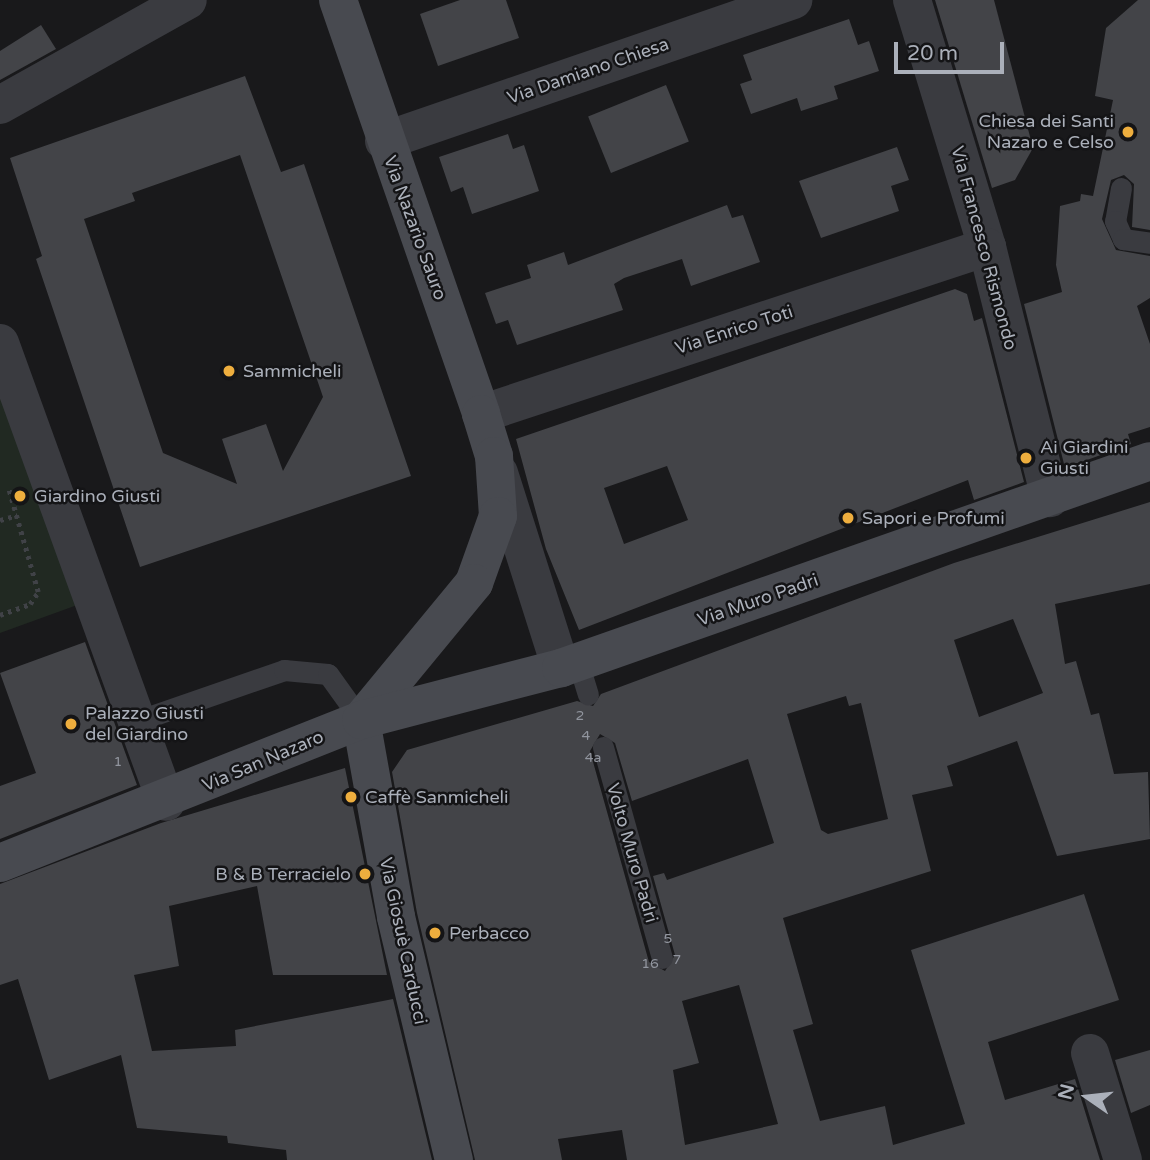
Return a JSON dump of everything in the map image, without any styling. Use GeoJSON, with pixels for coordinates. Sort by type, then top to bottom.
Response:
{"type":"FeatureCollection","features":[{"type":"Feature","properties":{"kind":"street"},"geometry":{"type":"LineString","coordinates":[[0,105],[188,0]]}},
{"type":"Feature","properties":{"kind":"street","name":"Via Nazario Sauro"},"geometry":{"type":"LineString","coordinates":[[338,0],[384,141],[494,456],[575,675]]}},
{"type":"Feature","properties":{"kind":"street","name":"Via Damiano Chiesa"},"geometry":{"type":"LineString","coordinates":[[384,141],[793,0]]}},
{"type":"Feature","properties":{"kind":"street","name":"Via Francesco Rismondo"},"geometry":{"type":"LineString","coordinates":[[912,0],[987,247],[1050,498]]}},
{"type":"Feature","properties":{"kind":"street","name":"Via Enrico Toti"},"geometry":{"type":"LineString","coordinates":[[481,414],[987,247]]}},
{"type":"Feature","properties":{"kind":"street"},"geometry":{"type":"LineString","coordinates":[[0,343],[166,802]]}},
{"type":"Feature","properties":{"kind":"street","name":"Via Nazario Sauro"},"geometry":{"type":"LineString","coordinates":[[360,720],[486,561],[498,516],[494,456]]}},
{"type":"Feature","properties":{"kind":"street","name":"Via Muro Padri"},"geometry":{"type":"LineString","coordinates":[[360,720],[575,675],[1150,461]]}},
{"type":"Feature","properties":{"kind":"street","name":"Via San Nazaro"},"geometry":{"type":"LineString","coordinates":[[0,863],[166,802],[360,720]]}},
{"type":"Feature","properties":{"kind":"street","name":"Via Giosuè Carducci"},"geometry":{"type":"LineString","coordinates":[[360,720],[399,930],[454,1160]]}},
{"type":"Feature","properties":{"kind":"street"},"geometry":{"type":"LineString","coordinates":[[1090,1052],[1123,1160]]}},
{"type":"Feature","properties":{"kind":"lane"},"geometry":{"type":"LineString","coordinates":[[1121,188],[1115,221],[1123,239],[1150,243]]}},
{"type":"Feature","properties":{"kind":"lane"},"geometry":{"type":"LineString","coordinates":[[137,721],[284,670],[328,674],[360,720]]}},
{"type":"Feature","properties":{"kind":"lane","name":"Volto Muro Padri"},"geometry":{"type":"LineString","coordinates":[[603,747],[662,958]]}},
{"type":"Feature","properties":{"kind":"path"},"geometry":{"type":"LineString","coordinates":[[0,615],[30,604],[38,592],[18,515],[4,476]]}},
{"type":"Feature","properties":{"kind":"path"},"geometry":{"type":"LineString","coordinates":[[0,520],[18,515]]}},
{"type":"Feature","properties":{"kind":"shaded area","name":"Giardino Giusti"},"geometry":{"type":"Polygon","coordinates":[[[0,388],[80,604],[0,633],[0,388]]]}},
{"type":"Feature","properties":{"kind":"building"},"geometry":{"type":"Polygon","coordinates":[[[460,0],[506,0],[519,38],[438,66],[420,14],[460,0]]]}},
{"type":"Feature","properties":{"kind":"building"},"geometry":{"type":"Polygon","coordinates":[[[935,0],[994,0],[1033,148],[1015,180],[992,188],[935,0]]]}},
{"type":"Feature","properties":{"kind":"building"},"geometry":{"type":"Polygon","coordinates":[[[1138,0],[1150,0],[1150,230],[1132,227],[1134,184],[1124,175],[1111,180],[1102,219],[1116,250],[1150,256],[1150,298],[1137,306],[1150,344],[1150,427],[1128,434],[1131,444],[1065,468],[1024,304],[1062,292],[1056,265],[1060,206],[1080,201],[1081,194],[1093,196],[1113,100],[1095,96],[1106,28],[1138,0]]]}},
{"type":"Feature","properties":{"kind":"building"},"geometry":{"type":"Polygon","coordinates":[[[849,19],[858,45],[869,41],[879,71],[834,86],[838,99],[801,111],[797,98],[751,114],[740,84],[752,80],[743,55],[849,19]]]}},
{"type":"Feature","properties":{"kind":"building"},"geometry":{"type":"Polygon","coordinates":[[[41,25],[56,49],[0,80],[0,51],[41,25]]]}},
{"type":"Feature","properties":{"kind":"building"},"geometry":{"type":"Polygon","coordinates":[[[245,76],[281,172],[304,164],[411,476],[140,567],[36,259],[42,256],[10,158],[245,76]],[[240,155],[132,193],[135,201],[84,219],[163,453],[237,484],[222,439],[266,424],[283,471],[323,397],[240,155]]]}},
{"type":"Feature","properties":{"kind":"building"},"geometry":{"type":"Polygon","coordinates":[[[666,85],[689,142],[611,173],[588,116],[666,85]]]}},
{"type":"Feature","properties":{"kind":"building"},"geometry":{"type":"Polygon","coordinates":[[[508,134],[513,149],[524,145],[539,191],[472,214],[463,187],[451,192],[439,157],[508,134]]]}},
{"type":"Feature","properties":{"kind":"building"},"geometry":{"type":"Polygon","coordinates":[[[897,147],[909,180],[891,186],[899,211],[821,238],[799,181],[897,147]]]}},
{"type":"Feature","properties":{"kind":"building"},"geometry":{"type":"Polygon","coordinates":[[[727,205],[732,218],[743,215],[760,262],[691,286],[682,259],[624,278],[614,284],[623,310],[517,345],[508,320],[496,324],[485,293],[531,278],[527,265],[564,252],[568,265],[727,205]]]}},
{"type":"Feature","properties":{"kind":"building"},"geometry":{"type":"Polygon","coordinates":[[[955,289],[967,294],[974,321],[982,318],[1024,482],[974,500],[968,480],[579,630],[546,549],[516,439],[955,289]],[[667,466],[604,488],[624,544],[688,520],[667,466]]]}},
{"type":"Feature","properties":{"kind":"building"},"geometry":{"type":"Polygon","coordinates":[[[1150,502],[1150,584],[1055,604],[1065,664],[1076,661],[1091,715],[1099,713],[1114,774],[1148,772],[1150,839],[1057,856],[1017,741],[947,766],[953,786],[912,795],[931,871],[783,918],[813,1024],[793,1030],[820,1121],[885,1106],[893,1145],[965,1124],[911,950],[1084,894],[1119,1000],[988,1042],[1005,1100],[1075,1079],[1100,1160],[627,1160],[622,1130],[558,1139],[562,1160],[475,1160],[417,913],[392,772],[407,750],[577,701],[593,706],[601,694],[954,563],[1150,502]],[[1013,619],[954,640],[979,717],[1043,693],[1013,619]],[[846,696],[787,714],[821,830],[828,834],[888,819],[861,703],[849,706],[846,696]],[[600,734],[590,751],[649,962],[665,971],[675,955],[653,876],[664,873],[667,880],[774,843],[748,759],[632,801],[615,743],[600,734]],[[739,985],[682,1001],[699,1063],[673,1070],[685,1145],[778,1124],[739,985]]]}},
{"type":"Feature","properties":{"kind":"building","name":"Palazzo Giusti del Giardino"},"geometry":{"type":"Polygon","coordinates":[[[85,642],[137,785],[0,839],[0,786],[36,773],[0,673],[85,642]]]}},
{"type":"Feature","properties":{"kind":"building"},"geometry":{"type":"Polygon","coordinates":[[[345,768],[387,975],[273,975],[257,886],[169,906],[179,966],[134,975],[152,1051],[236,1046],[235,1030],[393,999],[432,1160],[287,1160],[286,1150],[228,1143],[227,1136],[137,1128],[121,1055],[49,1080],[18,979],[0,985],[0,884],[161,823],[345,768]]]}},
{"type":"Feature","properties":{"kind":"building"},"geometry":{"type":"Polygon","coordinates":[[[1150,1050],[1150,1105],[1131,1113],[1115,1060],[1150,1050]]]}},
{"type":"Feature","properties":{"kind":"place","name":"Chiesa dei Santi Nazaro e Celso"},"geometry":{"type":"Point","coordinates":[1128,132]}},
{"type":"Feature","properties":{"kind":"place","name":"Sammicheli"},"geometry":{"type":"Point","coordinates":[229,371]}},
{"type":"Feature","properties":{"kind":"place","name":"Ai Giardini Giusti"},"geometry":{"type":"Point","coordinates":[1026,458]}},
{"type":"Feature","properties":{"kind":"place","name":"Giardino Giusti"},"geometry":{"type":"Point","coordinates":[20,496]}},
{"type":"Feature","properties":{"kind":"place","name":"Sapori e Profumi"},"geometry":{"type":"Point","coordinates":[848,518]}},
{"type":"Feature","properties":{"kind":"place","name":"Palazzo Giusti del Giardino"},"geometry":{"type":"Point","coordinates":[71,724]}},
{"type":"Feature","properties":{"kind":"place","name":"Caffè Sanmicheli"},"geometry":{"type":"Point","coordinates":[351,797]}},
{"type":"Feature","properties":{"kind":"place","name":"B & B Terracielo"},"geometry":{"type":"Point","coordinates":[365,874]}},
{"type":"Feature","properties":{"kind":"place","name":"Perbacco"},"geometry":{"type":"Point","coordinates":[435,933]}}]}
